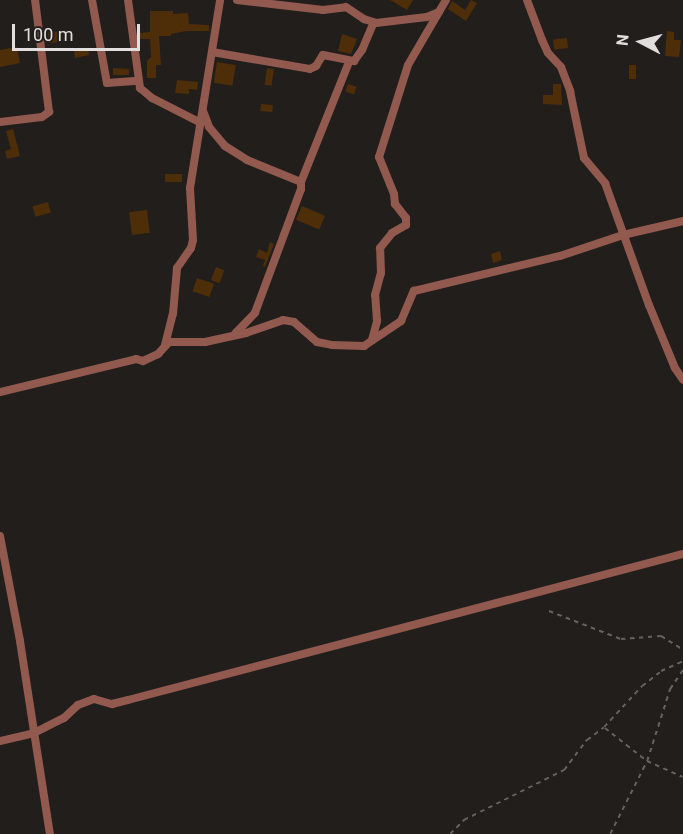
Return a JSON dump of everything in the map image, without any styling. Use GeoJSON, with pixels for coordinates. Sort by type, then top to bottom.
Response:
{"type":"FeatureCollection","features":[{"type":"Feature","properties":{"kind":"street"},"geometry":{"type":"LineString","coordinates":[[0,122],[42,117],[49,112],[35,0]]}},
{"type":"Feature","properties":{"kind":"street"},"geometry":{"type":"LineString","coordinates":[[92,0],[106,83],[138,81]]}},
{"type":"Feature","properties":{"kind":"street"},"geometry":{"type":"LineString","coordinates":[[128,0],[140,88],[152,98],[201,123]]}},
{"type":"Feature","properties":{"kind":"street"},"geometry":{"type":"LineString","coordinates":[[0,392],[136,359],[143,361],[158,354],[165,345],[173,314],[177,268],[191,248],[193,240],[190,188],[220,0]]}},
{"type":"Feature","properties":{"kind":"street"},"geometry":{"type":"LineString","coordinates":[[237,0],[323,10],[346,7],[364,19],[374,22],[414,20],[439,12]]}},
{"type":"Feature","properties":{"kind":"street"},"geometry":{"type":"LineString","coordinates":[[372,340],[377,321],[375,295],[381,273],[380,248],[392,233],[406,225],[406,219],[395,204],[394,194],[379,157],[399,85],[408,65],[446,0]]}},
{"type":"Feature","properties":{"kind":"street"},"geometry":{"type":"LineString","coordinates":[[527,0],[548,53],[561,68],[570,91],[584,158],[605,183],[653,316],[675,368],[683,380]]}},
{"type":"Feature","properties":{"kind":"street"},"geometry":{"type":"LineString","coordinates":[[236,333],[255,313],[301,189],[301,182],[349,62],[358,57],[374,22]]}},
{"type":"Feature","properties":{"kind":"street"},"geometry":{"type":"LineString","coordinates":[[212,52],[310,69],[316,66],[323,55],[349,62]]}},
{"type":"Feature","properties":{"kind":"street"},"geometry":{"type":"LineString","coordinates":[[203,111],[209,127],[231,150],[301,182]]}},
{"type":"Feature","properties":{"kind":"street"},"geometry":{"type":"LineString","coordinates":[[165,345],[176,341],[205,342],[236,333],[246,333],[288,320],[316,342],[364,346],[401,321],[414,291],[560,256],[623,235],[683,220]]}},
{"type":"Feature","properties":{"kind":"street"},"geometry":{"type":"LineString","coordinates":[[0,536],[50,834]]}},
{"type":"Feature","properties":{"kind":"street"},"geometry":{"type":"LineString","coordinates":[[0,741],[34,733],[64,718],[78,705],[94,699],[112,704],[683,554]]}},
{"type":"Feature","properties":{"kind":"path"},"geometry":{"type":"LineString","coordinates":[[549,611],[621,639],[661,636],[683,650]]}},
{"type":"Feature","properties":{"kind":"path"},"geometry":{"type":"LineString","coordinates":[[450,834],[464,820],[564,770],[587,740],[604,727],[642,686],[661,671],[683,661]]}},
{"type":"Feature","properties":{"kind":"path"},"geometry":{"type":"LineString","coordinates":[[610,834],[647,761],[670,689],[683,670]]}},
{"type":"Feature","properties":{"kind":"path"},"geometry":{"type":"LineString","coordinates":[[604,727],[647,761],[683,777]]}},
{"type":"Feature","properties":{"kind":"building"},"geometry":{"type":"Polygon","coordinates":[[[390,0],[413,0],[407,10],[390,0]]]}},
{"type":"Feature","properties":{"kind":"building"},"geometry":{"type":"Polygon","coordinates":[[[471,0],[477,3],[466,21],[448,9],[452,1],[465,10],[471,0]]]}},
{"type":"Feature","properties":{"kind":"building"},"geometry":{"type":"Polygon","coordinates":[[[150,11],[188,13],[189,24],[209,25],[209,31],[186,31],[171,34],[171,36],[159,36],[161,65],[156,65],[156,78],[147,78],[147,61],[151,57],[150,39],[140,39],[139,33],[150,32],[150,11]]]}},
{"type":"Feature","properties":{"kind":"building"},"geometry":{"type":"Polygon","coordinates":[[[62,31],[63,42],[47,43],[46,32],[62,31]]]}},
{"type":"Feature","properties":{"kind":"building"},"geometry":{"type":"Polygon","coordinates":[[[667,31],[674,32],[674,40],[681,40],[679,57],[665,56],[667,31]]]}},
{"type":"Feature","properties":{"kind":"building"},"geometry":{"type":"Polygon","coordinates":[[[342,34],[357,39],[351,54],[338,51],[342,34]]]}},
{"type":"Feature","properties":{"kind":"building"},"geometry":{"type":"Polygon","coordinates":[[[567,38],[568,48],[554,49],[553,39],[567,38]]]}},
{"type":"Feature","properties":{"kind":"building"},"geometry":{"type":"Polygon","coordinates":[[[17,47],[20,63],[0,67],[0,50],[17,47]]]}},
{"type":"Feature","properties":{"kind":"building"},"geometry":{"type":"Polygon","coordinates":[[[88,49],[89,55],[75,58],[74,51],[88,49]]]}},
{"type":"Feature","properties":{"kind":"building"},"geometry":{"type":"Polygon","coordinates":[[[217,62],[236,65],[232,86],[214,83],[217,62]]]}},
{"type":"Feature","properties":{"kind":"building"},"geometry":{"type":"Polygon","coordinates":[[[629,65],[636,65],[636,79],[629,79],[629,65]]]}},
{"type":"Feature","properties":{"kind":"building"},"geometry":{"type":"Polygon","coordinates":[[[113,68],[129,69],[129,75],[113,75],[113,68]]]}},
{"type":"Feature","properties":{"kind":"building"},"geometry":{"type":"Polygon","coordinates":[[[267,68],[274,69],[272,86],[265,85],[267,68]]]}},
{"type":"Feature","properties":{"kind":"building"},"geometry":{"type":"Polygon","coordinates":[[[177,80],[198,82],[197,90],[189,89],[189,94],[175,93],[177,80]]]}},
{"type":"Feature","properties":{"kind":"building"},"geometry":{"type":"Polygon","coordinates":[[[348,84],[357,87],[354,94],[346,92],[348,84]]]}},
{"type":"Feature","properties":{"kind":"building"},"geometry":{"type":"Polygon","coordinates":[[[553,84],[561,84],[562,105],[543,104],[543,95],[553,95],[553,84]]]}},
{"type":"Feature","properties":{"kind":"building"},"geometry":{"type":"Polygon","coordinates":[[[261,104],[273,105],[272,112],[260,111],[261,104]]]}},
{"type":"Feature","properties":{"kind":"building"},"geometry":{"type":"Polygon","coordinates":[[[13,129],[20,156],[7,159],[5,151],[11,149],[6,131],[13,129]]]}},
{"type":"Feature","properties":{"kind":"building"},"geometry":{"type":"Polygon","coordinates":[[[165,174],[182,174],[182,182],[165,182],[165,174]]]}},
{"type":"Feature","properties":{"kind":"building"},"geometry":{"type":"Polygon","coordinates":[[[48,202],[51,213],[35,217],[33,206],[48,202]]]}},
{"type":"Feature","properties":{"kind":"building"},"geometry":{"type":"Polygon","coordinates":[[[302,206],[325,216],[319,230],[296,220],[302,206]]]}},
{"type":"Feature","properties":{"kind":"building"},"geometry":{"type":"Polygon","coordinates":[[[147,210],[150,233],[132,235],[129,212],[147,210]]]}},
{"type":"Feature","properties":{"kind":"building"},"geometry":{"type":"Polygon","coordinates":[[[270,242],[274,244],[265,267],[263,266],[265,260],[256,257],[259,249],[267,253],[270,242]]]}},
{"type":"Feature","properties":{"kind":"building"},"geometry":{"type":"Polygon","coordinates":[[[500,251],[502,260],[493,263],[491,254],[500,251]]]}},
{"type":"Feature","properties":{"kind":"building"},"geometry":{"type":"Polygon","coordinates":[[[216,267],[224,270],[219,283],[211,280],[216,267]]]}},
{"type":"Feature","properties":{"kind":"building"},"geometry":{"type":"Polygon","coordinates":[[[197,278],[214,284],[209,297],[192,291],[197,278]]]}}]}
